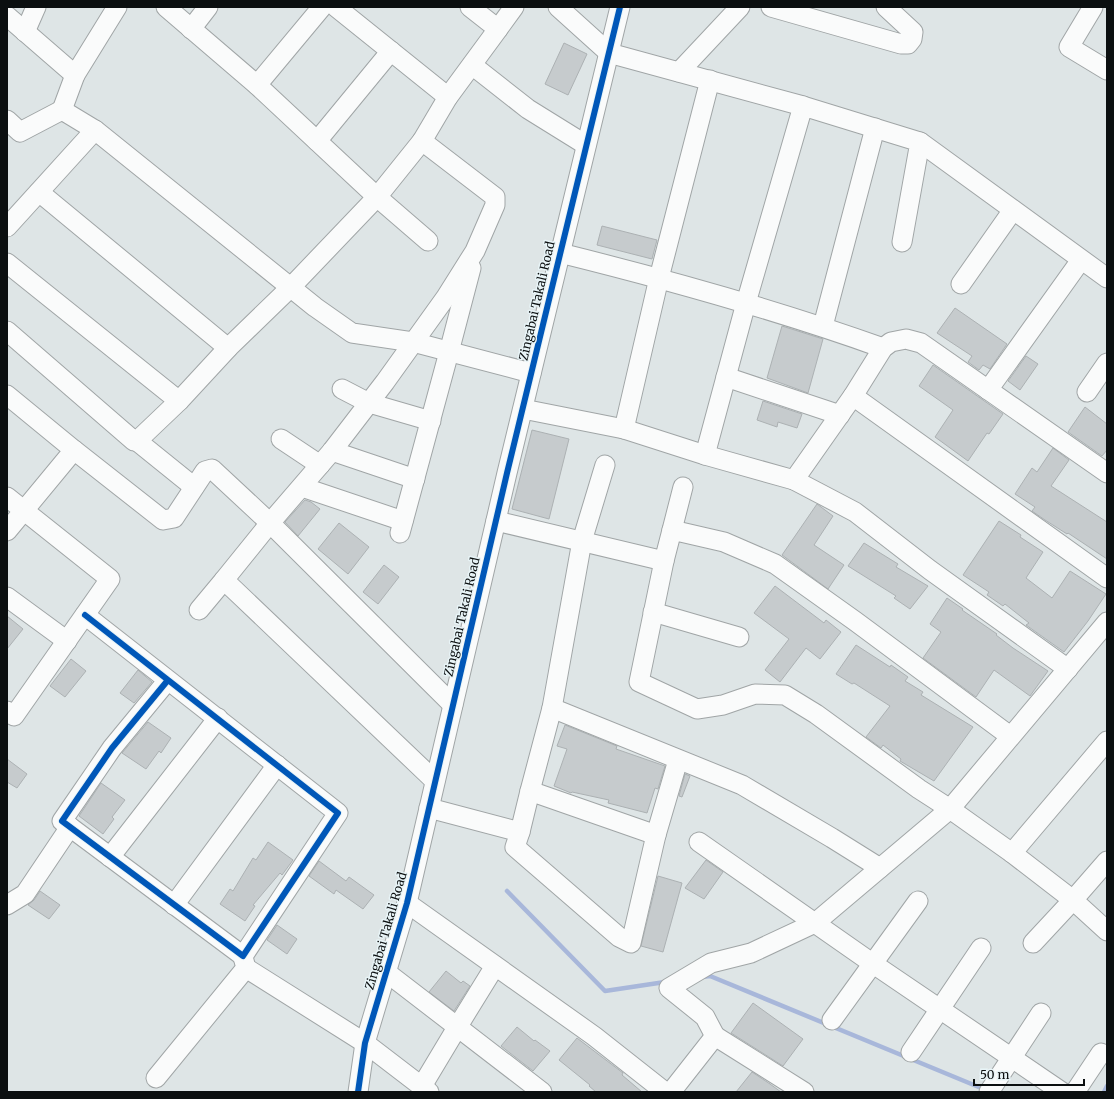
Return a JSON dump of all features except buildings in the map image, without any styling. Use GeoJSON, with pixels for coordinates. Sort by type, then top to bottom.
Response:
{"type":"FeatureCollection","features":[{"type":"Feature","properties":{"kind":"street"},"geometry":{"type":"LineString","coordinates":[[25,32],[36,7]]}},
{"type":"Feature","properties":{"kind":"street"},"geometry":{"type":"LineString","coordinates":[[8,124],[20,132],[62,110],[75,75],[117,7]]}},
{"type":"Feature","properties":{"kind":"street"},"geometry":{"type":"LineString","coordinates":[[166,7],[257,85],[377,197],[428,240]]}},
{"type":"Feature","properties":{"kind":"street"},"geometry":{"type":"LineString","coordinates":[[191,29],[208,7]]}},
{"type":"Feature","properties":{"kind":"street"},"geometry":{"type":"LineString","coordinates":[[257,85],[322,7]]}},
{"type":"Feature","properties":{"kind":"street"},"geometry":{"type":"LineString","coordinates":[[336,7],[448,97]]}},
{"type":"Feature","properties":{"kind":"street"},"geometry":{"type":"LineString","coordinates":[[470,7],[498,29]]}},
{"type":"Feature","properties":{"kind":"street"},"geometry":{"type":"LineString","coordinates":[[137,441],[179,401],[228,348],[291,287],[377,197],[422,141],[448,97],[514,7]]}},
{"type":"Feature","properties":{"kind":"street"},"geometry":{"type":"LineString","coordinates":[[558,7],[608,52],[803,106],[920,142],[1107,278]]}},
{"type":"Feature","properties":{"kind":"street","name":"Zingabai Takali Road"},"geometry":{"type":"LineString","coordinates":[[358,1092],[365,1043],[407,903],[531,373],[620,7]]}},
{"type":"Feature","properties":{"kind":"street"},"geometry":{"type":"LineString","coordinates":[[680,72],[740,7]]}},
{"type":"Feature","properties":{"kind":"street"},"geometry":{"type":"LineString","coordinates":[[771,7],[901,44],[908,44],[912,39],[913,32],[886,7]]}},
{"type":"Feature","properties":{"kind":"street"},"geometry":{"type":"LineString","coordinates":[[1093,7],[1069,47],[1107,70]]}},
{"type":"Feature","properties":{"kind":"street"},"geometry":{"type":"LineString","coordinates":[[7,16],[75,75]]}},
{"type":"Feature","properties":{"kind":"street"},"geometry":{"type":"LineString","coordinates":[[317,141],[391,51]]}},
{"type":"Feature","properties":{"kind":"street"},"geometry":{"type":"LineString","coordinates":[[472,65],[528,109],[586,145]]}},
{"type":"Feature","properties":{"kind":"street"},"geometry":{"type":"LineString","coordinates":[[624,429],[659,278],[710,80]]}},
{"type":"Feature","properties":{"kind":"street"},"geometry":{"type":"LineString","coordinates":[[705,455],[746,303],[803,106]]}},
{"type":"Feature","properties":{"kind":"street"},"geometry":{"type":"LineString","coordinates":[[62,110],[95,130],[315,307],[352,333],[413,342],[531,373]]}},
{"type":"Feature","properties":{"kind":"street"},"geometry":{"type":"LineString","coordinates":[[823,326],[875,128]]}},
{"type":"Feature","properties":{"kind":"street"},"geometry":{"type":"LineString","coordinates":[[7,227],[95,130]]}},
{"type":"Feature","properties":{"kind":"street"},"geometry":{"type":"LineString","coordinates":[[199,610],[270,523],[326,458],[446,297],[475,251],[496,205],[495,197],[422,141]]}},
{"type":"Feature","properties":{"kind":"street"},"geometry":{"type":"LineString","coordinates":[[902,242],[920,142]]}},
{"type":"Feature","properties":{"kind":"street"},"geometry":{"type":"LineString","coordinates":[[39,192],[228,348]]}},
{"type":"Feature","properties":{"kind":"street"},"geometry":{"type":"LineString","coordinates":[[960,284],[1013,210]]}},
{"type":"Feature","properties":{"kind":"street"},"geometry":{"type":"LineString","coordinates":[[302,487],[402,527],[450,352],[475,251]]}},
{"type":"Feature","properties":{"kind":"street"},"geometry":{"type":"LineString","coordinates":[[560,253],[659,278],[746,303],[823,326],[883,348]]}},
{"type":"Feature","properties":{"kind":"street"},"geometry":{"type":"LineString","coordinates":[[988,390],[1081,260]]}},
{"type":"Feature","properties":{"kind":"street"},"geometry":{"type":"LineString","coordinates":[[7,263],[179,401]]}},
{"type":"Feature","properties":{"kind":"street"},"geometry":{"type":"LineString","coordinates":[[7,331],[134,441],[137,441],[194,487]]}},
{"type":"Feature","properties":{"kind":"street"},"geometry":{"type":"LineString","coordinates":[[794,480],[853,396],[883,348],[891,342],[906,339],[921,343],[1107,473]]}},
{"type":"Feature","properties":{"kind":"street"},"geometry":{"type":"LineString","coordinates":[[1087,392],[1107,364]]}},
{"type":"Feature","properties":{"kind":"street"},"geometry":{"type":"LineString","coordinates":[[726,377],[840,415]]}},
{"type":"Feature","properties":{"kind":"street"},"geometry":{"type":"LineString","coordinates":[[342,389],[368,403],[431,421]]}},
{"type":"Feature","properties":{"kind":"street"},"geometry":{"type":"LineString","coordinates":[[7,395],[163,520],[174,518],[206,471],[212,469],[270,523],[453,705]]}},
{"type":"Feature","properties":{"kind":"street"},"geometry":{"type":"LineString","coordinates":[[853,396],[1107,578]]}},
{"type":"Feature","properties":{"kind":"street"},"geometry":{"type":"LineString","coordinates":[[523,409],[624,429],[705,455],[794,480],[855,512],[930,570],[1068,669]]}},
{"type":"Feature","properties":{"kind":"street"},"geometry":{"type":"LineString","coordinates":[[281,439],[326,458],[415,479]]}},
{"type":"Feature","properties":{"kind":"street"},"geometry":{"type":"LineString","coordinates":[[7,531],[74,450]]}},
{"type":"Feature","properties":{"kind":"street"},"geometry":{"type":"LineString","coordinates":[[605,465],[582,541],[552,708],[515,847],[619,937],[631,943],[656,835],[678,760]]}},
{"type":"Feature","properties":{"kind":"street"},"geometry":{"type":"LineString","coordinates":[[683,487],[664,561],[639,682],[697,709],[723,705],[755,694],[785,695],[816,714],[1012,854],[1073,900],[1107,931]]}},
{"type":"Feature","properties":{"kind":"street"},"geometry":{"type":"LineString","coordinates":[[7,497],[110,579],[67,641],[9,718]]}},
{"type":"Feature","properties":{"kind":"street"},"geometry":{"type":"LineString","coordinates":[[496,521],[664,561]]}},
{"type":"Feature","properties":{"kind":"street"},"geometry":{"type":"LineString","coordinates":[[672,530],[724,542],[775,564],[855,621],[1010,736]]}},
{"type":"Feature","properties":{"kind":"street"},"geometry":{"type":"LineString","coordinates":[[224,580],[435,781]]}},
{"type":"Feature","properties":{"kind":"street"},"geometry":{"type":"LineString","coordinates":[[7,597],[67,641]]}},
{"type":"Feature","properties":{"kind":"street"},"geometry":{"type":"LineString","coordinates":[[654,612],[739,637]]}},
{"type":"Feature","properties":{"kind":"street"},"geometry":{"type":"LineString","coordinates":[[85,614],[338,813],[244,962],[156,1078]]}},
{"type":"Feature","properties":{"kind":"street"},"geometry":{"type":"LineString","coordinates":[[804,1092],[715,1036],[705,1017],[669,988],[711,963],[751,953],[815,923],[950,809],[1107,622]]}},
{"type":"Feature","properties":{"kind":"street"},"geometry":{"type":"LineString","coordinates":[[168,680],[112,748],[62,821],[174,905],[244,962],[365,1043],[426,1089],[458,1026],[495,966]]}},
{"type":"Feature","properties":{"kind":"street"},"geometry":{"type":"LineString","coordinates":[[552,708],[742,785],[880,868]]}},
{"type":"Feature","properties":{"kind":"street"},"geometry":{"type":"LineString","coordinates":[[110,857],[218,718]]}},
{"type":"Feature","properties":{"kind":"street"},"geometry":{"type":"LineString","coordinates":[[1012,854],[1107,741]]}},
{"type":"Feature","properties":{"kind":"street"},"geometry":{"type":"LineString","coordinates":[[174,905],[277,765]]}},
{"type":"Feature","properties":{"kind":"street"},"geometry":{"type":"LineString","coordinates":[[530,791],[656,835]]}},
{"type":"Feature","properties":{"kind":"street"},"geometry":{"type":"LineString","coordinates":[[429,808],[520,832]]}},
{"type":"Feature","properties":{"kind":"street"},"geometry":{"type":"LineString","coordinates":[[7,904],[25,894],[70,827]]}},
{"type":"Feature","properties":{"kind":"street"},"geometry":{"type":"LineString","coordinates":[[699,842],[872,963],[1062,1092]]}},
{"type":"Feature","properties":{"kind":"street"},"geometry":{"type":"LineString","coordinates":[[1033,943],[1107,861]]}},
{"type":"Feature","properties":{"kind":"street"},"geometry":{"type":"LineString","coordinates":[[832,1020],[918,900]]}},
{"type":"Feature","properties":{"kind":"street"},"geometry":{"type":"LineString","coordinates":[[407,903],[594,1036],[665,1092]]}},
{"type":"Feature","properties":{"kind":"street"},"geometry":{"type":"LineString","coordinates":[[911,1052],[981,948]]}},
{"type":"Feature","properties":{"kind":"street"},"geometry":{"type":"LineString","coordinates":[[386,972],[542,1092]]}},
{"type":"Feature","properties":{"kind":"street"},"geometry":{"type":"LineString","coordinates":[[990,1089],[1041,1013]]}},
{"type":"Feature","properties":{"kind":"street"},"geometry":{"type":"LineString","coordinates":[[671,1092],[715,1036]]}},
{"type":"Feature","properties":{"kind":"street"},"geometry":{"type":"LineString","coordinates":[[1075,1092],[1101,1053]]}},
{"type":"Feature","properties":{"kind":"waterway"},"geometry":{"type":"LineString","coordinates":[[507,891],[605,991],[665,982]]}},
{"type":"Feature","properties":{"kind":"waterway"},"geometry":{"type":"LineString","coordinates":[[702,977],[710,976],[986,1090]]}},
{"type":"Feature","properties":{"kind":"waterway"},"geometry":{"type":"LineString","coordinates":[[1104,1092],[1107,1086]]}},
{"type":"Feature","properties":{"kind":"cycle path"},"geometry":{"type":"LineString","coordinates":[[358,1092],[365,1043],[407,903],[507,473],[620,7]]}},
{"type":"Feature","properties":{"kind":"cycle path"},"geometry":{"type":"LineString","coordinates":[[85,615],[338,813],[243,956],[62,821],[112,748],[168,680]]}}]}
